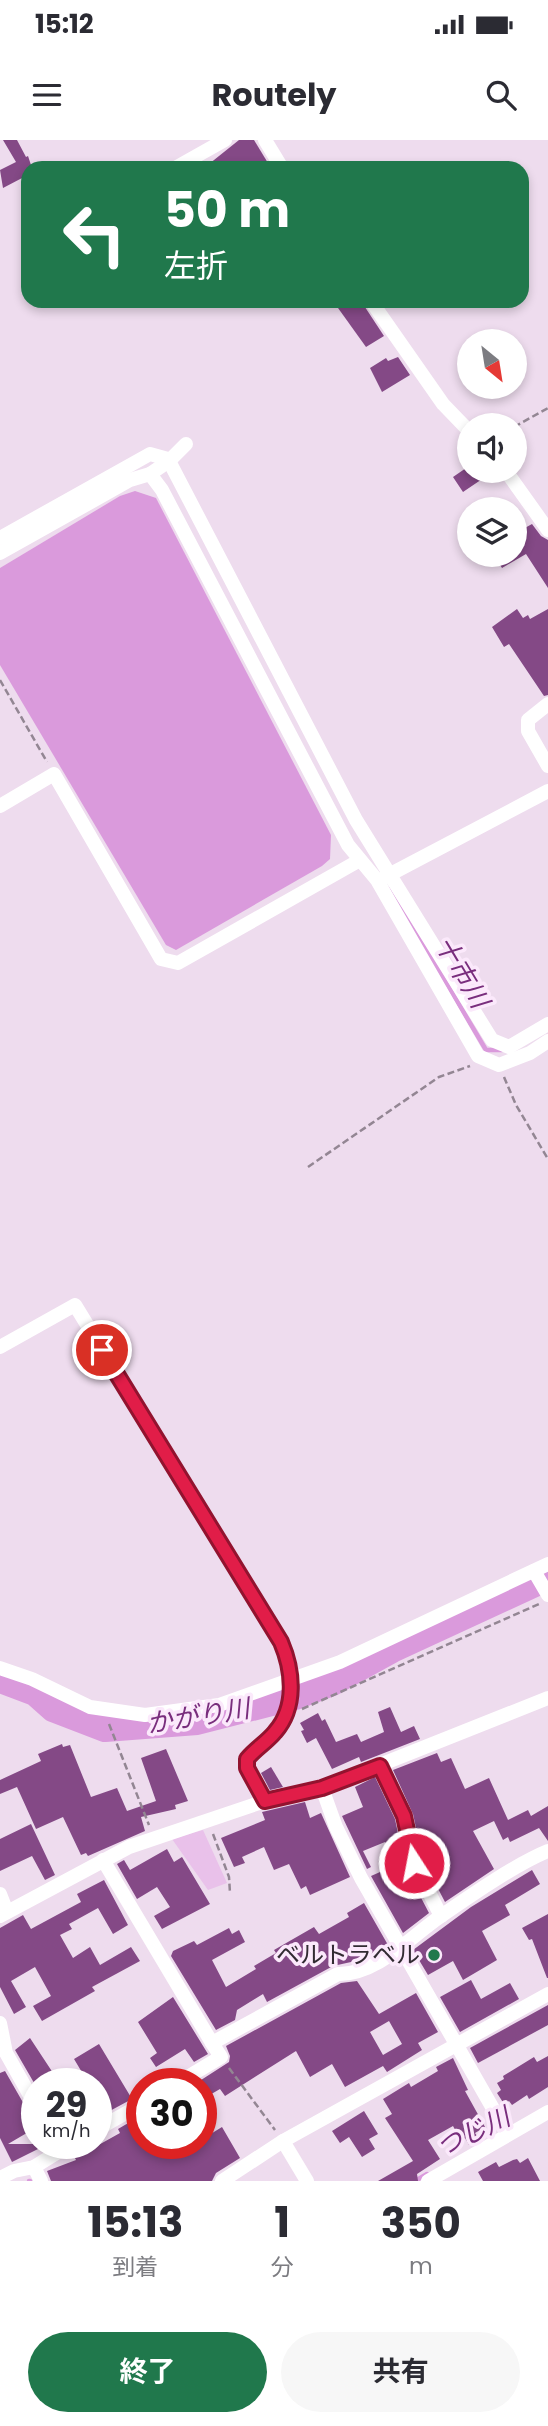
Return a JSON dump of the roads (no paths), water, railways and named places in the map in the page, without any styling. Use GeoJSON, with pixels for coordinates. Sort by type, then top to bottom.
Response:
{"type":"FeatureCollection","features":[{"type":"Feature","properties":{"kind":"street"},"geometry":{"type":"LineString","coordinates":[[188,161],[225,140]]}},
{"type":"Feature","properties":{"kind":"street"},"geometry":{"type":"LineString","coordinates":[[265,140],[278,161]]}},
{"type":"Feature","properties":{"kind":"street"},"geometry":{"type":"LineString","coordinates":[[376,308],[443,404],[457,419]]}},
{"type":"Feature","properties":{"kind":"street"},"geometry":{"type":"LineString","coordinates":[[0,553],[130,480],[150,474],[169,461],[186,443]]}},
{"type":"Feature","properties":{"kind":"street"},"geometry":{"type":"LineString","coordinates":[[0,538],[150,454],[169,461],[356,820],[492,1040],[509,1047],[548,1024]]}},
{"type":"Feature","properties":{"kind":"street"},"geometry":{"type":"LineString","coordinates":[[150,474],[162,490],[348,845],[377,880],[478,1056],[494,1062],[530,1053],[548,1041]]}},
{"type":"Feature","properties":{"kind":"street"},"geometry":{"type":"LineString","coordinates":[[515,483],[548,530]]}},
{"type":"Feature","properties":{"kind":"street"},"geometry":{"type":"LineString","coordinates":[[548,704],[528,719],[528,731],[548,766]]}},
{"type":"Feature","properties":{"kind":"street"},"geometry":{"type":"LineString","coordinates":[[0,806],[54,774],[161,959],[178,963],[360,860]]}},
{"type":"Feature","properties":{"kind":"street"},"geometry":{"type":"LineString","coordinates":[[377,880],[548,791]]}},
{"type":"Feature","properties":{"kind":"street"},"geometry":{"type":"LineString","coordinates":[[0,1347],[75,1305],[281,1642],[291,1664],[292,1678],[286,1715],[275,1733],[247,1759],[247,1768],[265,1801]]}},
{"type":"Feature","properties":{"kind":"street"},"geometry":{"type":"LineString","coordinates":[[0,1668],[32,1679],[90,1707],[145,1715],[219,1705],[340,1662],[548,1564]]}},
{"type":"Feature","properties":{"kind":"street"},"geometry":{"type":"LineString","coordinates":[[534,1570],[548,1598]]}},
{"type":"Feature","properties":{"kind":"street"},"geometry":{"type":"LineString","coordinates":[[0,1894],[4,1914],[103,1860],[154,1838],[265,1801],[322,1788],[548,1698]]}},
{"type":"Feature","properties":{"kind":"street"},"geometry":{"type":"LineString","coordinates":[[380,1766],[404,1816],[414,1863],[441,1916]]}},
{"type":"Feature","properties":{"kind":"street"},"geometry":{"type":"LineString","coordinates":[[322,1788],[336,1827],[361,1878],[507,2133]]}},
{"type":"Feature","properties":{"kind":"street"},"geometry":{"type":"LineString","coordinates":[[215,2049],[338,1974],[355,1974],[401,1946],[441,1916],[548,1851]]}},
{"type":"Feature","properties":{"kind":"street"},"geometry":{"type":"LineString","coordinates":[[103,1860],[221,2057],[203,2068]]}},
{"type":"Feature","properties":{"kind":"street"},"geometry":{"type":"LineString","coordinates":[[222,2181],[283,2141],[548,1994]]}},
{"type":"Feature","properties":{"kind":"street"},"geometry":{"type":"LineString","coordinates":[[0,2023],[6,2053],[21,2080]]}},
{"type":"Feature","properties":{"kind":"street"},"geometry":{"type":"LineString","coordinates":[[428,2181],[507,2133],[548,2112]]}},
{"type":"Feature","properties":{"kind":"street"},"geometry":{"type":"LineString","coordinates":[[283,2141],[307,2181]]}},
{"type":"Feature","properties":{"kind":"street"},"geometry":{"type":"LineString","coordinates":[[0,2178],[13,2171],[34,2167],[45,2159]]}},
{"type":"Feature","properties":{"kind":"street"},"geometry":{"type":"LineString","coordinates":[[34,2167],[41,2181]]}},
{"type":"Feature","properties":{"kind":"waterway","name":"十市川"},"geometry":{"type":"LineString","coordinates":[[390,888],[486,1050],[502,1050]]}},
{"type":"Feature","properties":{"kind":"waterway","name":"かがり川"},"geometry":{"type":"LineString","coordinates":[[0,1680],[35,1693],[53,1709],[105,1729],[197,1722],[295,1697],[332,1683],[392,1650],[548,1578]]}},
{"type":"Feature","properties":{"kind":"waterway","name":"つじ川"},"geometry":{"type":"LineString","coordinates":[[415,2181],[427,2174]]}},
{"type":"Feature","properties":{"kind":"place","name":"ベルトラベル"},"geometry":{"type":"Point","coordinates":[434,1955]}}]}
